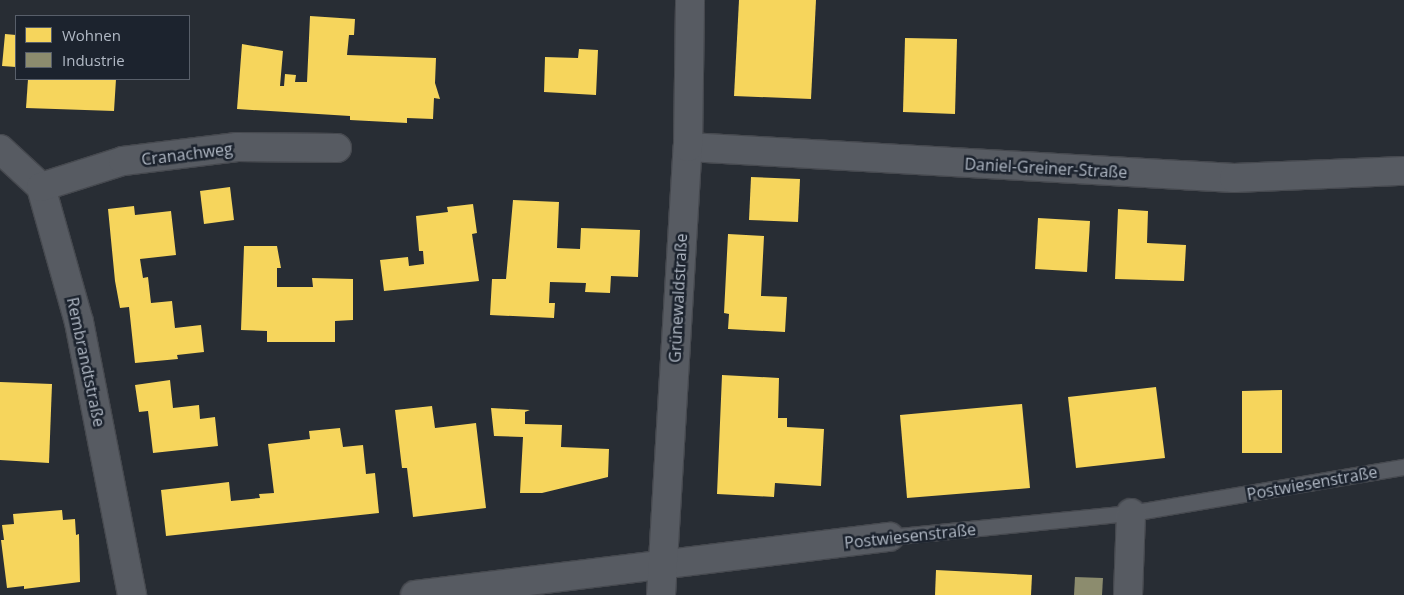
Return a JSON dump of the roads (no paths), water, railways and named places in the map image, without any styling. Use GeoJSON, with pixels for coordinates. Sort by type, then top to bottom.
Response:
{"type":"FeatureCollection","features":[{"type":"Feature","properties":{"kind":"street","name":"Grünewaldstraße"},"geometry":{"type":"LineString","coordinates":[[661,595],[688,146],[690,0]]}},
{"type":"Feature","properties":{"kind":"street","name":"Daniel-Greiner-Straße"},"geometry":{"type":"LineString","coordinates":[[688,146],[1234,178],[1404,171]]}},
{"type":"Feature","properties":{"kind":"street","name":"Cranachweg"},"geometry":{"type":"LineString","coordinates":[[41,187],[123,161],[237,147],[337,148]]}},
{"type":"Feature","properties":{"kind":"street"},"geometry":{"type":"LineString","coordinates":[[0,149],[41,187]]}},
{"type":"Feature","properties":{"kind":"street","name":"Rembrandtstraße"},"geometry":{"type":"LineString","coordinates":[[41,187],[79,322],[132,595]]}},
{"type":"Feature","properties":{"kind":"street"},"geometry":{"type":"LineString","coordinates":[[1128,595],[1131,513]]}},
{"type":"Feature","properties":{"kind":"street","name":"Postwiesenstraße"},"geometry":{"type":"LineString","coordinates":[[415,595],[662,567],[889,537]]}},
{"type":"Feature","properties":{"kind":"lane","name":"Postwiesenstraße"},"geometry":{"type":"LineString","coordinates":[[889,537],[1131,513],[1404,467]]}}]}
